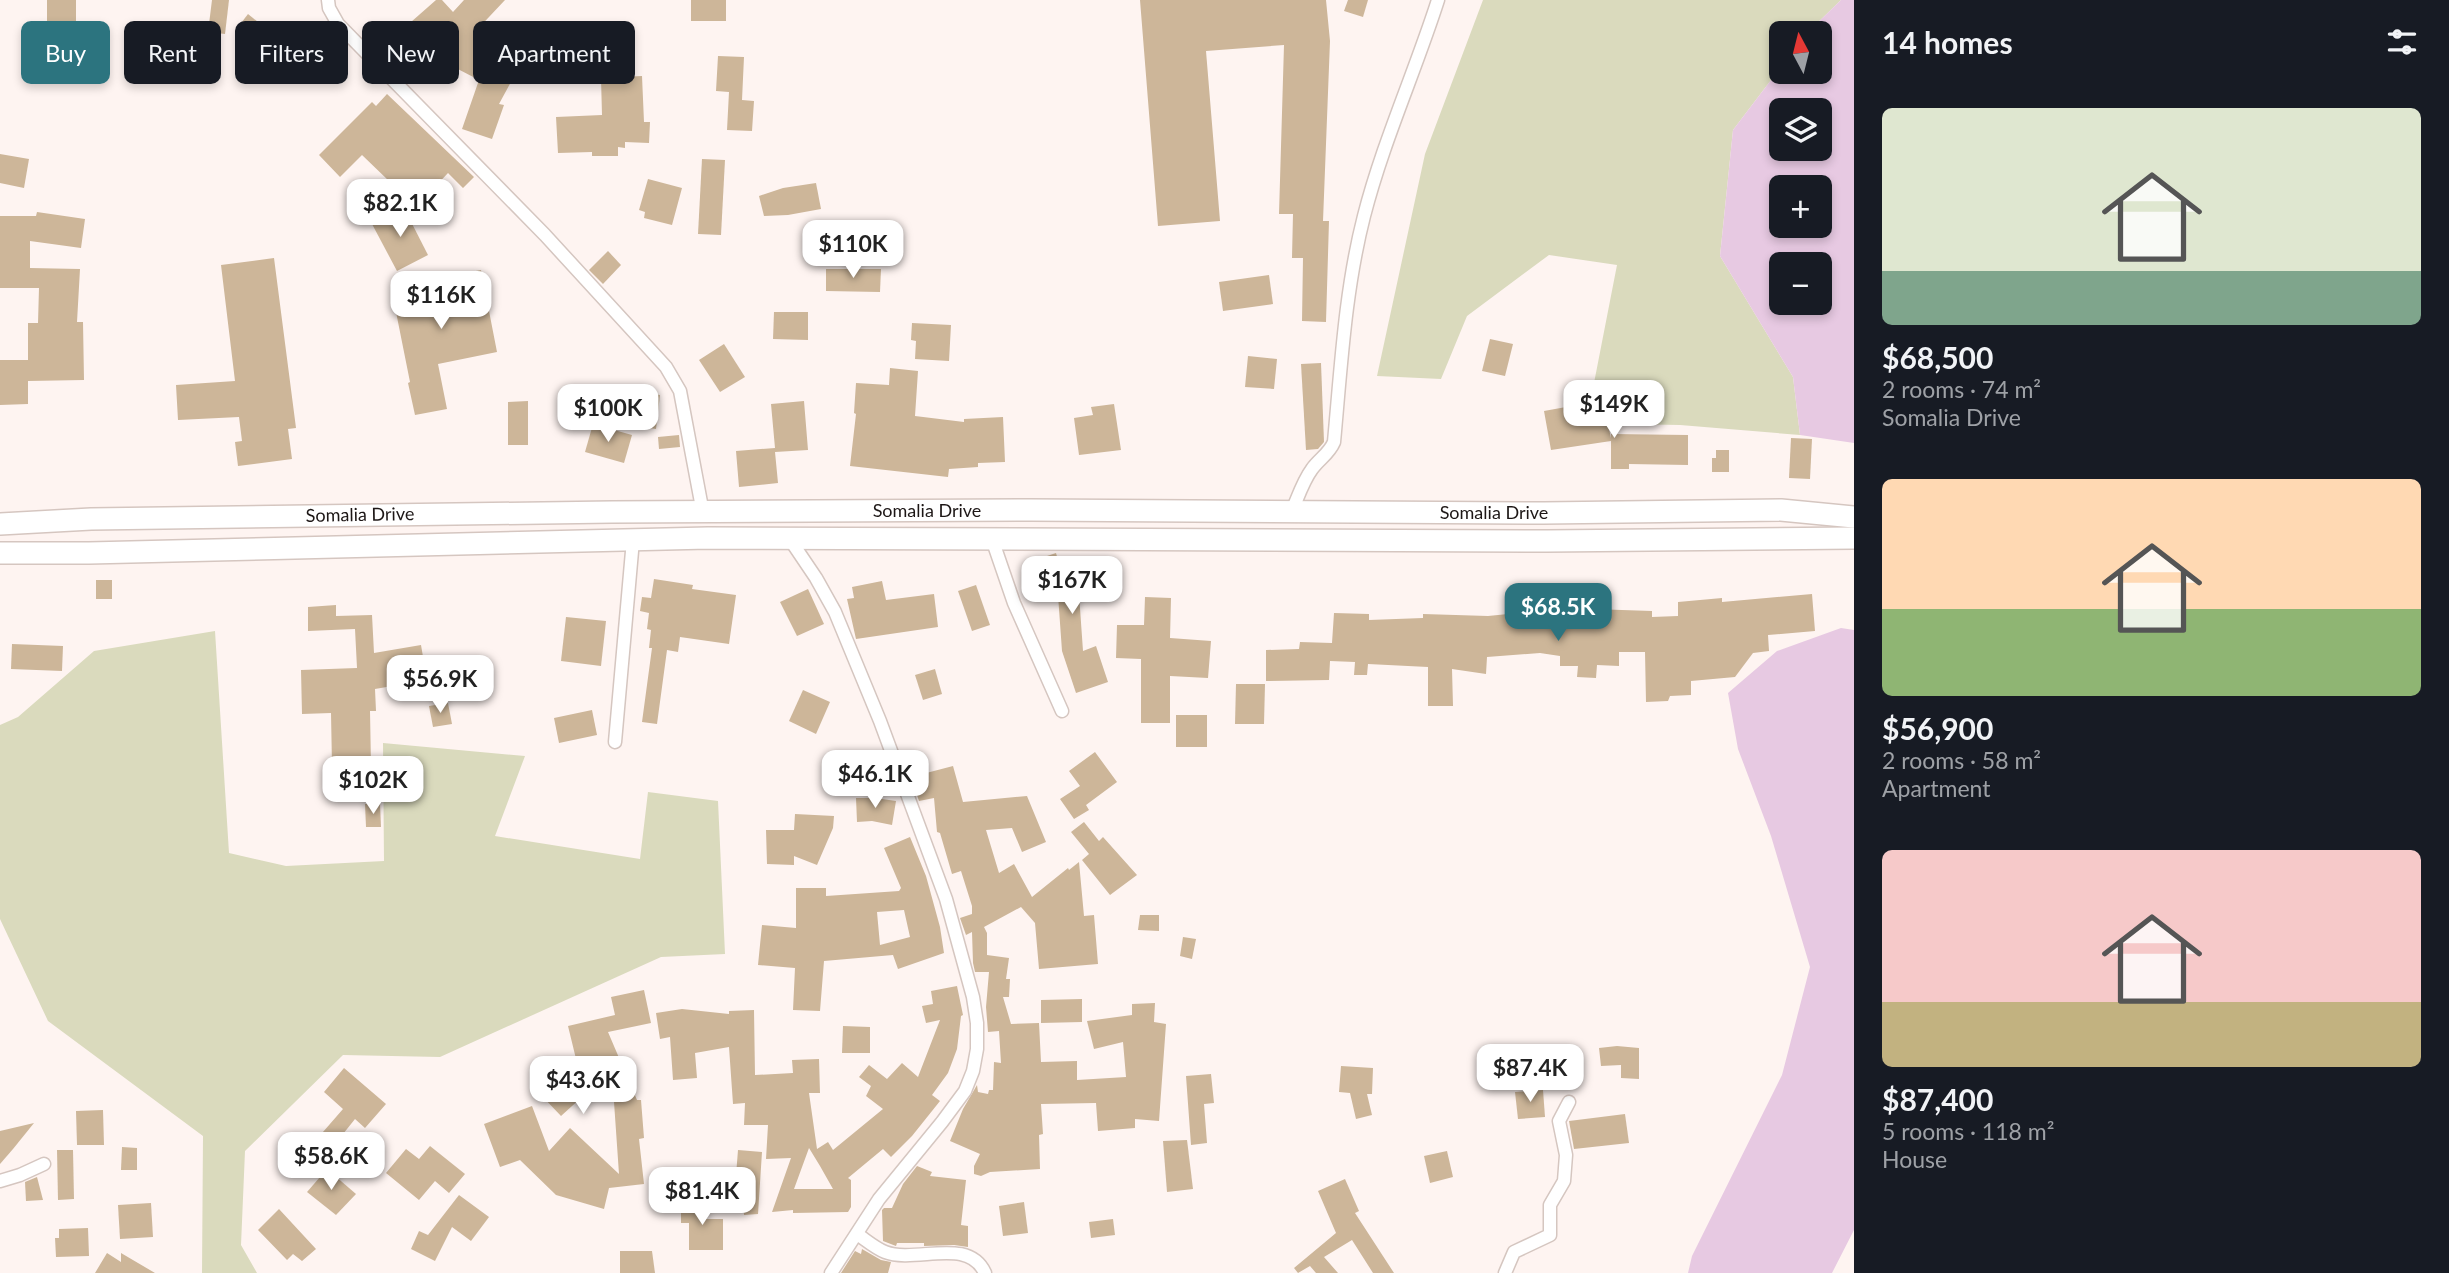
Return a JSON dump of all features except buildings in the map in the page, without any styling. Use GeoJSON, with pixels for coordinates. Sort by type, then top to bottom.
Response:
{"type":"FeatureCollection","features":[{"type":"Feature","properties":{"kind":"main road","name":"Somalia Drive"},"geometry":{"type":"LineString","coordinates":[[0,524],[91,519],[612,512],[1544,513],[1781,510],[1854,517]]}},
{"type":"Feature","properties":{"kind":"main road","name":"Somalia Drive"},"geometry":{"type":"LineString","coordinates":[[0,553],[789,538],[1547,541],[1854,538]]}},
{"type":"Feature","properties":{"kind":"street"},"geometry":{"type":"LineString","coordinates":[[328,0],[329,8],[338,24],[545,235],[666,367],[680,391],[703,513]]}},
{"type":"Feature","properties":{"kind":"street"},"geometry":{"type":"LineString","coordinates":[[1292,511],[1307,477],[1334,442],[1347,304],[1364,216],[1438,0]]}},
{"type":"Feature","properties":{"kind":"street"},"geometry":{"type":"LineString","coordinates":[[789,538],[835,612],[880,721],[946,899],[973,996],[977,1023],[973,1071],[965,1091],[879,1199],[831,1273]]}},
{"type":"Feature","properties":{"kind":"street"},"geometry":{"type":"LineString","coordinates":[[992,539],[1014,603],[1062,711]]}},
{"type":"Feature","properties":{"kind":"street"},"geometry":{"type":"LineString","coordinates":[[615,742],[634,540]]}},
{"type":"Feature","properties":{"kind":"street"},"geometry":{"type":"LineString","coordinates":[[1505,1273],[1514,1252],[1550,1235],[1550,1205],[1564,1181],[1566,1155],[1559,1121],[1569,1102]]}},
{"type":"Feature","properties":{"kind":"street"},"geometry":{"type":"LineString","coordinates":[[0,1181],[44,1164]]}},
{"type":"Feature","properties":{"kind":"street"},"geometry":{"type":"LineString","coordinates":[[857,1234],[884,1252],[904,1256],[955,1253],[970,1256],[981,1264],[985,1273]]}},
{"type":"Feature","properties":{"kind":"green space"},"geometry":{"type":"Polygon","coordinates":[[[1483,0],[1841,0],[1819,21],[1769,21],[1769,83],[1733,130],[1720,256],[1793,377],[1800,435],[1680,425],[1622,424],[1594,383],[1617,265],[1549,255],[1467,316],[1441,379],[1377,376],[1425,154],[1483,0]]]}},
{"type":"Feature","properties":{"kind":"green space"},"geometry":{"type":"Polygon","coordinates":[[[215,631],[229,853],[286,866],[384,861],[383,743],[525,756],[495,836],[640,859],[648,792],[718,801],[725,954],[661,957],[440,1057],[343,1055],[245,1151],[241,1245],[257,1273],[202,1273],[203,1136],[48,1021],[0,919],[0,725],[18,717],[94,651],[215,631]]]}},
{"type":"Feature","properties":{"kind":"shaded area"},"geometry":{"type":"Polygon","coordinates":[[[1841,0],[1854,0],[1854,443],[1800,435],[1793,377],[1720,256],[1733,130],[1769,83],[1832,84],[1832,21],[1819,21],[1841,0]]]}},
{"type":"Feature","properties":{"kind":"shaded area"},"geometry":{"type":"Polygon","coordinates":[[[1841,628],[1854,630],[1854,1230],[1832,1273],[1688,1273],[1692,1256],[1782,1075],[1810,967],[1771,836],[1738,749],[1728,693],[1777,651],[1841,628]]]}}]}
